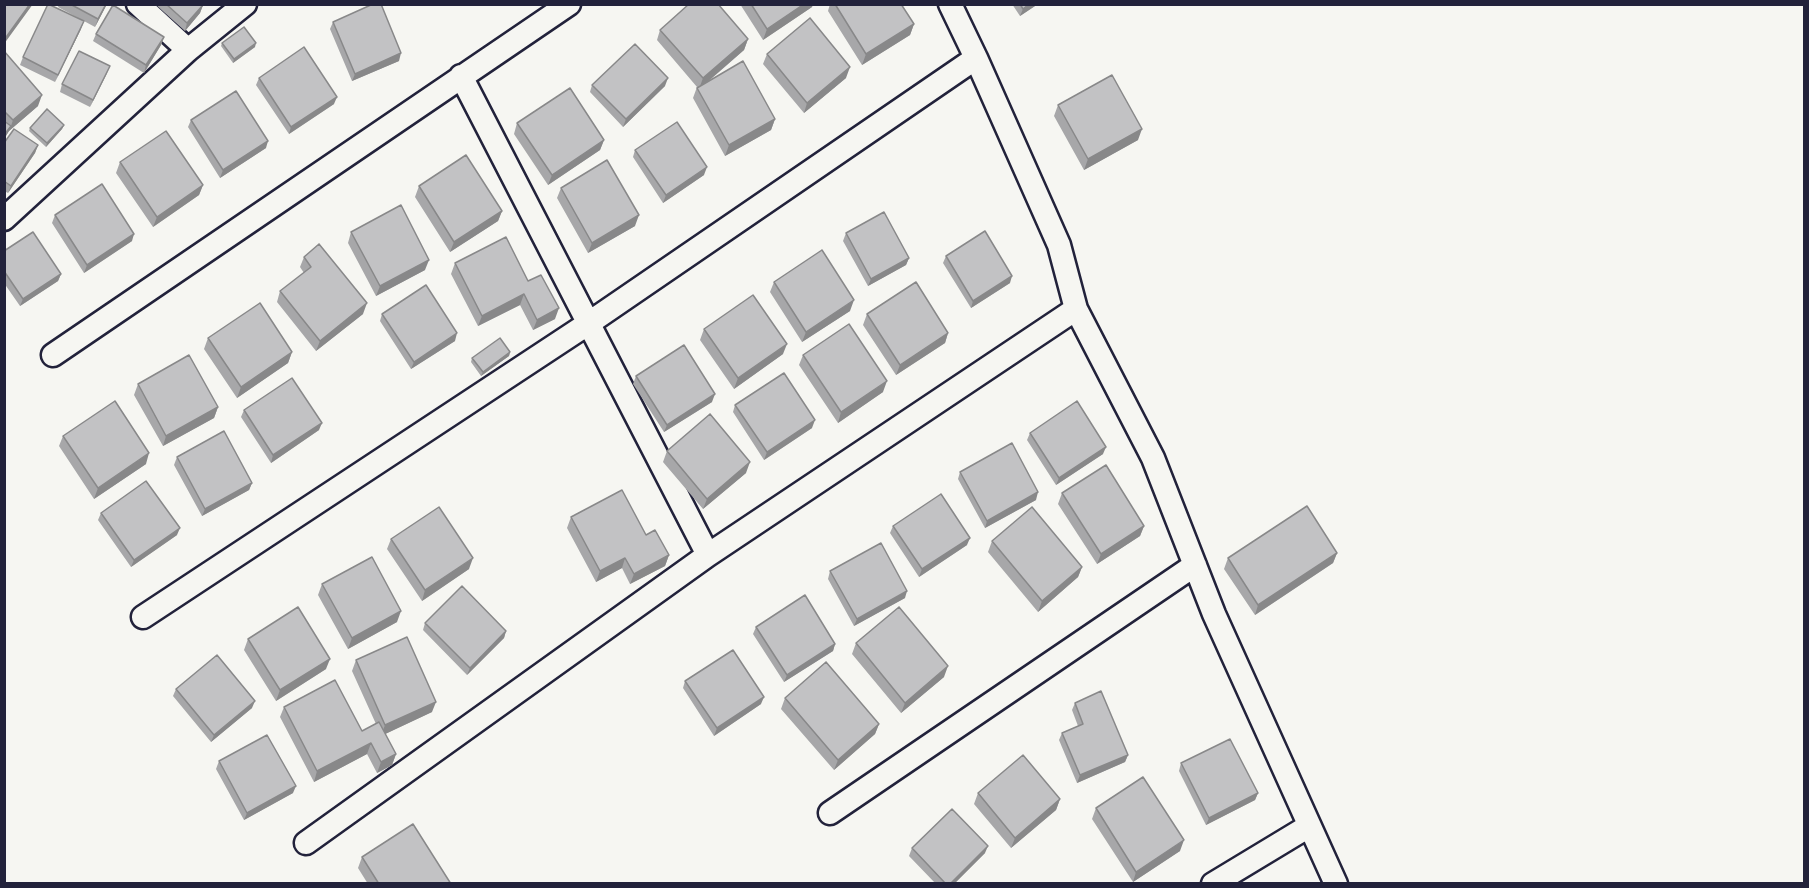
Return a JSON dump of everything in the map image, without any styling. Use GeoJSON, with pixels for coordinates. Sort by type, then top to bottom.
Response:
{"type":"FeatureCollection","features":[{"type":"Feature","properties":{"kind":"street"},"geometry":{"type":"LineString","coordinates":[[138,4],[188,50]]}},
{"type":"Feature","properties":{"kind":"street"},"geometry":{"type":"LineString","coordinates":[[4,219],[188,50],[245,4]]}},
{"type":"Feature","properties":{"kind":"street"},"geometry":{"type":"LineString","coordinates":[[53,355],[569,4]]}},
{"type":"Feature","properties":{"kind":"street"},"geometry":{"type":"LineString","coordinates":[[950,4],[1059,245],[1076,309],[1154,458],[1214,614],[1336,884]]}},
{"type":"Feature","properties":{"kind":"street"},"geometry":{"type":"LineString","coordinates":[[143,617],[590,322],[976,58]]}},
{"type":"Feature","properties":{"kind":"street"},"geometry":{"type":"LineString","coordinates":[[461,76],[590,322],[708,555]]}},
{"type":"Feature","properties":{"kind":"street"},"geometry":{"type":"LineString","coordinates":[[306,843],[708,555],[1076,309]]}},
{"type":"Feature","properties":{"kind":"street"},"geometry":{"type":"LineString","coordinates":[[830,813],[1195,565]]}},
{"type":"Feature","properties":{"kind":"street"},"geometry":{"type":"LineString","coordinates":[[1213,884],[1310,826]]}},
{"type":"Feature","properties":{"kind":"building"},"geometry":{"type":"Polygon","coordinates":[[[4,4],[30,4],[4,40],[4,4]]]}},
{"type":"Feature","properties":{"kind":"building"},"geometry":{"type":"Polygon","coordinates":[[[48,4],[84,21],[58,75],[23,57],[48,4]]]}},
{"type":"Feature","properties":{"kind":"building"},"geometry":{"type":"Polygon","coordinates":[[[70,4],[106,4],[98,19],[70,4]]]}},
{"type":"Feature","properties":{"kind":"building"},"geometry":{"type":"Polygon","coordinates":[[[166,4],[202,4],[203,5],[187,23],[166,4]]]}},
{"type":"Feature","properties":{"kind":"building"},"geometry":{"type":"Polygon","coordinates":[[[373,4],[381,4],[401,53],[355,74],[333,22],[373,4]]]}},
{"type":"Feature","properties":{"kind":"building"},"geometry":{"type":"Polygon","coordinates":[[[689,4],[718,4],[748,39],[703,78],[660,30],[689,4]]]}},
{"type":"Feature","properties":{"kind":"building"},"geometry":{"type":"Polygon","coordinates":[[[751,4],[804,4],[767,29],[751,4]]]}},
{"type":"Feature","properties":{"kind":"building"},"geometry":{"type":"Polygon","coordinates":[[[835,4],[901,4],[914,24],[866,54],[835,4]]]}},
{"type":"Feature","properties":{"kind":"building"},"geometry":{"type":"Polygon","coordinates":[[[113,5],[164,37],[146,65],[96,34],[113,5]]]}},
{"type":"Feature","properties":{"kind":"building"},"geometry":{"type":"Polygon","coordinates":[[[810,18],[850,67],[807,103],[767,54],[810,18]]]}},
{"type":"Feature","properties":{"kind":"building"},"geometry":{"type":"Polygon","coordinates":[[[244,27],[256,43],[234,59],[222,43],[244,27]]]}},
{"type":"Feature","properties":{"kind":"building"},"geometry":{"type":"Polygon","coordinates":[[[635,44],[668,78],[626,119],[592,85],[635,44]]]}},
{"type":"Feature","properties":{"kind":"building"},"geometry":{"type":"Polygon","coordinates":[[[304,47],[337,97],[291,127],[259,78],[304,47]]]}},
{"type":"Feature","properties":{"kind":"building"},"geometry":{"type":"Polygon","coordinates":[[[4,51],[42,95],[13,120],[4,111],[4,51]]]}},
{"type":"Feature","properties":{"kind":"building"},"geometry":{"type":"Polygon","coordinates":[[[79,51],[110,66],[93,100],[62,84],[79,51]]]}},
{"type":"Feature","properties":{"kind":"building"},"geometry":{"type":"Polygon","coordinates":[[[743,61],[775,119],[729,145],[697,88],[743,61]]]}},
{"type":"Feature","properties":{"kind":"building"},"geometry":{"type":"Polygon","coordinates":[[[1112,75],[1142,129],[1088,159],[1058,105],[1112,75]]]}},
{"type":"Feature","properties":{"kind":"building"},"geometry":{"type":"Polygon","coordinates":[[[570,88],[604,140],[552,175],[517,123],[570,88]]]}},
{"type":"Feature","properties":{"kind":"building"},"geometry":{"type":"Polygon","coordinates":[[[236,91],[268,141],[223,170],[191,120],[236,91]]]}},
{"type":"Feature","properties":{"kind":"building"},"geometry":{"type":"Polygon","coordinates":[[[47,109],[64,125],[47,143],[30,128],[47,109]]]}},
{"type":"Feature","properties":{"kind":"building"},"geometry":{"type":"Polygon","coordinates":[[[4,121],[11,126],[4,135],[4,121]]]}},
{"type":"Feature","properties":{"kind":"building"},"geometry":{"type":"Polygon","coordinates":[[[677,122],[707,167],[666,195],[635,150],[677,122]]]}},
{"type":"Feature","properties":{"kind":"building"},"geometry":{"type":"Polygon","coordinates":[[[14,129],[38,145],[11,186],[4,181],[4,143],[14,129]]]}},
{"type":"Feature","properties":{"kind":"building"},"geometry":{"type":"Polygon","coordinates":[[[166,131],[203,185],[157,217],[120,162],[166,131]]]}},
{"type":"Feature","properties":{"kind":"building"},"geometry":{"type":"Polygon","coordinates":[[[466,155],[502,211],[454,242],[419,186],[466,155]]]}},
{"type":"Feature","properties":{"kind":"building"},"geometry":{"type":"Polygon","coordinates":[[[607,160],[639,215],[592,243],[561,188],[607,160]]]}},
{"type":"Feature","properties":{"kind":"building"},"geometry":{"type":"Polygon","coordinates":[[[102,184],[134,234],[87,265],[55,215],[102,184]]]}},
{"type":"Feature","properties":{"kind":"building"},"geometry":{"type":"Polygon","coordinates":[[[401,205],[429,260],[380,286],[351,232],[401,205]]]}},
{"type":"Feature","properties":{"kind":"building"},"geometry":{"type":"Polygon","coordinates":[[[884,212],[909,258],[871,279],[846,233],[884,212]]]}},
{"type":"Feature","properties":{"kind":"building"},"geometry":{"type":"Polygon","coordinates":[[[985,231],[1012,276],[973,301],[946,256],[985,231]]]}},
{"type":"Feature","properties":{"kind":"building"},"geometry":{"type":"Polygon","coordinates":[[[33,232],[61,274],[23,299],[4,271],[4,251],[33,232]]]}},
{"type":"Feature","properties":{"kind":"building"},"geometry":{"type":"Polygon","coordinates":[[[506,237],[528,281],[541,275],[559,308],[537,320],[524,294],[482,316],[455,263],[506,237]]]}},
{"type":"Feature","properties":{"kind":"building"},"geometry":{"type":"Polygon","coordinates":[[[319,244],[367,303],[320,341],[280,291],[311,267],[304,257],[319,244]]]}},
{"type":"Feature","properties":{"kind":"building"},"geometry":{"type":"Polygon","coordinates":[[[822,250],[854,300],[806,332],[774,282],[822,250]]]}},
{"type":"Feature","properties":{"kind":"building"},"geometry":{"type":"Polygon","coordinates":[[[916,282],[948,333],[900,365],[867,314],[916,282]]]}},
{"type":"Feature","properties":{"kind":"building"},"geometry":{"type":"Polygon","coordinates":[[[426,285],[457,333],[414,362],[382,314],[426,285]]]}},
{"type":"Feature","properties":{"kind":"building"},"geometry":{"type":"Polygon","coordinates":[[[753,295],[787,344],[738,378],[704,329],[753,295]]]}},
{"type":"Feature","properties":{"kind":"building"},"geometry":{"type":"Polygon","coordinates":[[[260,303],[292,352],[241,387],[208,338],[260,303]]]}},
{"type":"Feature","properties":{"kind":"building"},"geometry":{"type":"Polygon","coordinates":[[[849,324],[887,381],[841,412],[803,355],[849,324]]]}},
{"type":"Feature","properties":{"kind":"building"},"geometry":{"type":"Polygon","coordinates":[[[500,338],[510,352],[483,372],[472,358],[500,338]]]}},
{"type":"Feature","properties":{"kind":"building"},"geometry":{"type":"Polygon","coordinates":[[[684,345],[715,394],[667,425],[636,376],[684,345]]]}},
{"type":"Feature","properties":{"kind":"building"},"geometry":{"type":"Polygon","coordinates":[[[189,355],[218,407],[166,436],[138,384],[189,355]]]}},
{"type":"Feature","properties":{"kind":"building"},"geometry":{"type":"Polygon","coordinates":[[[784,373],[815,420],[767,452],[735,405],[784,373]]]}},
{"type":"Feature","properties":{"kind":"building"},"geometry":{"type":"Polygon","coordinates":[[[292,378],[322,423],[273,455],[244,410],[292,378]]]}},
{"type":"Feature","properties":{"kind":"building"},"geometry":{"type":"Polygon","coordinates":[[[115,401],[149,453],[98,488],[63,436],[115,401]]]}},
{"type":"Feature","properties":{"kind":"building"},"geometry":{"type":"Polygon","coordinates":[[[1077,401],[1106,447],[1059,478],[1030,433],[1077,401]]]}},
{"type":"Feature","properties":{"kind":"building"},"geometry":{"type":"Polygon","coordinates":[[[710,414],[750,462],[707,499],[667,451],[710,414]]]}},
{"type":"Feature","properties":{"kind":"building"},"geometry":{"type":"Polygon","coordinates":[[[224,431],[252,483],[205,509],[177,457],[224,431]]]}},
{"type":"Feature","properties":{"kind":"building"},"geometry":{"type":"Polygon","coordinates":[[[1012,443],[1038,492],[987,521],[960,472],[1012,443]]]}},
{"type":"Feature","properties":{"kind":"building"},"geometry":{"type":"Polygon","coordinates":[[[1106,465],[1144,526],[1101,554],[1062,493],[1106,465]]]}},
{"type":"Feature","properties":{"kind":"building"},"geometry":{"type":"Polygon","coordinates":[[[146,481],[180,528],[134,560],[101,513],[146,481]]]}},
{"type":"Feature","properties":{"kind":"building"},"geometry":{"type":"Polygon","coordinates":[[[622,490],[646,535],[655,530],[669,555],[634,574],[625,558],[600,571],[571,517],[622,490]]]}},
{"type":"Feature","properties":{"kind":"building"},"geometry":{"type":"Polygon","coordinates":[[[941,494],[970,538],[922,569],[893,526],[941,494]]]}},
{"type":"Feature","properties":{"kind":"building"},"geometry":{"type":"Polygon","coordinates":[[[1307,506],[1337,553],[1258,605],[1228,558],[1307,506]]]}},
{"type":"Feature","properties":{"kind":"building"},"geometry":{"type":"Polygon","coordinates":[[[439,507],[473,558],[425,590],[391,539],[439,507]]]}},
{"type":"Feature","properties":{"kind":"building"},"geometry":{"type":"Polygon","coordinates":[[[1032,507],[1082,567],[1042,601],[992,541],[1032,507]]]}},
{"type":"Feature","properties":{"kind":"building"},"geometry":{"type":"Polygon","coordinates":[[[881,543],[907,591],[857,619],[830,571],[881,543]]]}},
{"type":"Feature","properties":{"kind":"building"},"geometry":{"type":"Polygon","coordinates":[[[372,557],[401,611],[352,638],[322,584],[372,557]]]}},
{"type":"Feature","properties":{"kind":"building"},"geometry":{"type":"Polygon","coordinates":[[[462,586],[506,631],[470,668],[425,623],[462,586]]]}},
{"type":"Feature","properties":{"kind":"building"},"geometry":{"type":"Polygon","coordinates":[[[805,595],[835,644],[787,675],[756,627],[805,595]]]}},
{"type":"Feature","properties":{"kind":"building"},"geometry":{"type":"Polygon","coordinates":[[[298,607],[330,659],[280,690],[248,639],[298,607]]]}},
{"type":"Feature","properties":{"kind":"building"},"geometry":{"type":"Polygon","coordinates":[[[899,607],[948,666],[905,703],[856,643],[899,607]]]}},
{"type":"Feature","properties":{"kind":"building"},"geometry":{"type":"Polygon","coordinates":[[[407,637],[436,702],[385,725],[356,660],[407,637]]]}},
{"type":"Feature","properties":{"kind":"building"},"geometry":{"type":"Polygon","coordinates":[[[733,650],[764,697],[717,728],[685,681],[733,650]]]}},
{"type":"Feature","properties":{"kind":"building"},"geometry":{"type":"Polygon","coordinates":[[[217,655],[255,701],[214,735],[176,689],[217,655]]]}},
{"type":"Feature","properties":{"kind":"building"},"geometry":{"type":"Polygon","coordinates":[[[826,662],[879,724],[838,760],[785,698],[826,662]]]}},
{"type":"Feature","properties":{"kind":"building"},"geometry":{"type":"Polygon","coordinates":[[[335,680],[362,731],[379,722],[396,754],[381,762],[371,743],[317,771],[284,707],[335,680]]]}},
{"type":"Feature","properties":{"kind":"building"},"geometry":{"type":"Polygon","coordinates":[[[1101,691],[1128,755],[1080,775],[1062,733],[1083,724],[1075,703],[1101,691]]]}},
{"type":"Feature","properties":{"kind":"building"},"geometry":{"type":"Polygon","coordinates":[[[267,735],[296,786],[247,813],[219,761],[267,735]]]}},
{"type":"Feature","properties":{"kind":"building"},"geometry":{"type":"Polygon","coordinates":[[[1230,739],[1258,793],[1209,818],[1181,763],[1230,739]]]}},
{"type":"Feature","properties":{"kind":"building"},"geometry":{"type":"Polygon","coordinates":[[[1023,755],[1060,799],[1015,838],[978,793],[1023,755]]]}},
{"type":"Feature","properties":{"kind":"building"},"geometry":{"type":"Polygon","coordinates":[[[1143,777],[1184,840],[1136,872],[1096,808],[1143,777]]]}},
{"type":"Feature","properties":{"kind":"building"},"geometry":{"type":"Polygon","coordinates":[[[952,809],[988,846],[950,884],[946,884],[912,848],[952,809]]]}},
{"type":"Feature","properties":{"kind":"building"},"geometry":{"type":"Polygon","coordinates":[[[413,824],[451,884],[379,884],[362,857],[413,824]]]}}]}
